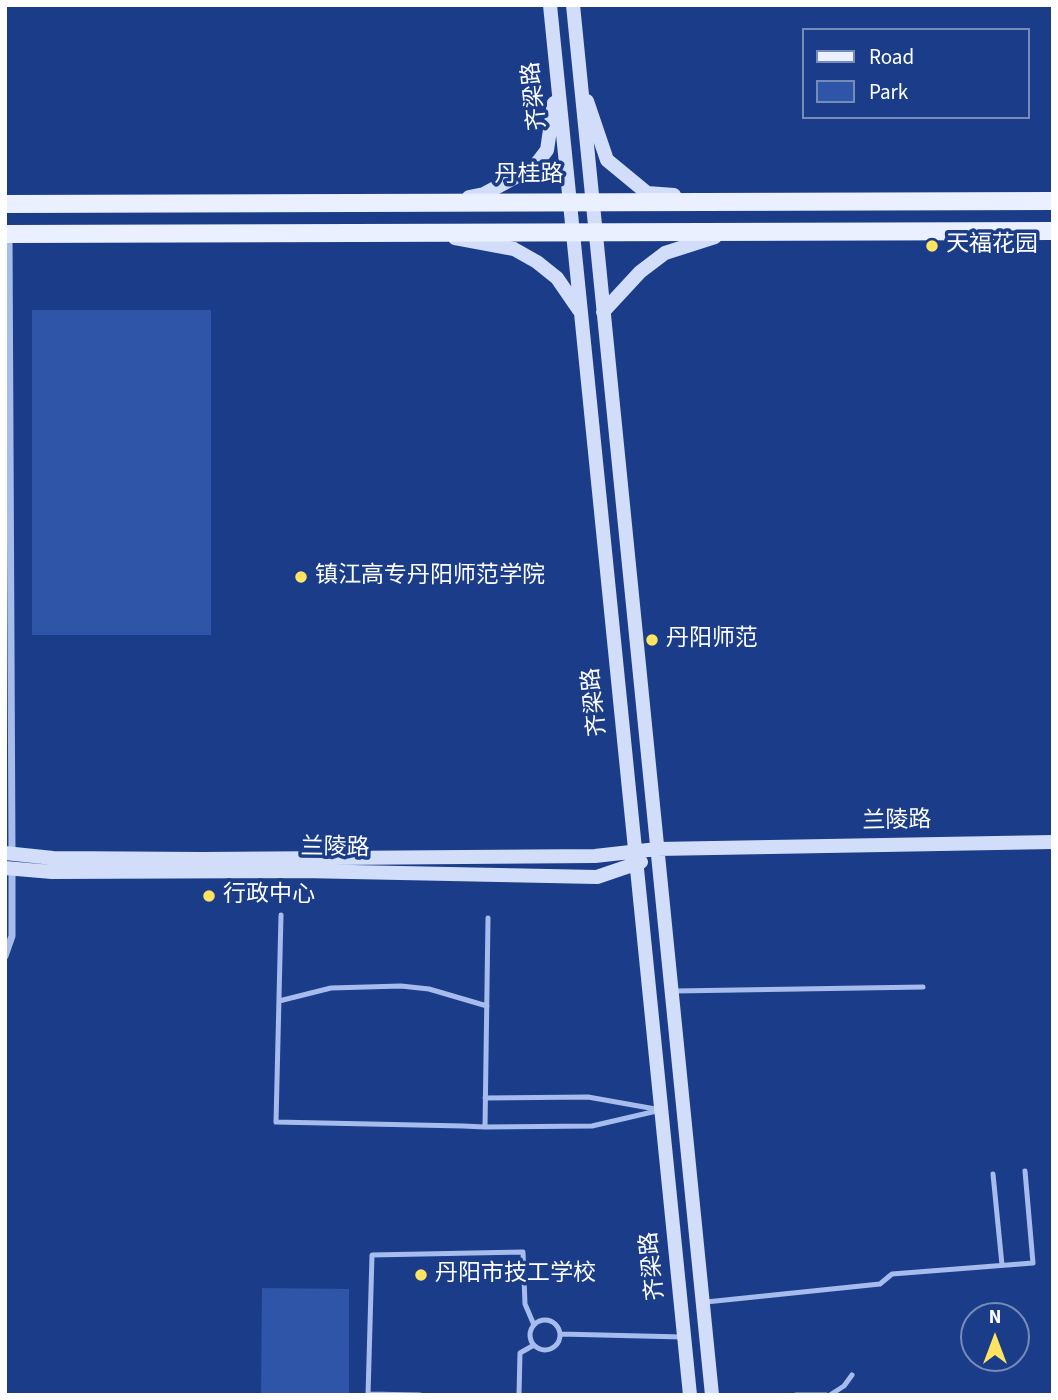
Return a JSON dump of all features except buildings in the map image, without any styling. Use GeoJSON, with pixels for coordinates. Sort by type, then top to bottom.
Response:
{"type":"FeatureCollection","features":[{"type":"Feature","properties":{"kind":"main road","name":"齐梁路"},"geometry":{"type":"LineString","coordinates":[[550,5],[690,1395]]}},
{"type":"Feature","properties":{"kind":"main road","name":"齐梁路"},"geometry":{"type":"LineString","coordinates":[[573,5],[712,1395]]}},
{"type":"Feature","properties":{"kind":"main road"},"geometry":{"type":"LineString","coordinates":[[440,201],[484,194],[534,167],[547,150],[558,85]]}},
{"type":"Feature","properties":{"kind":"main road"},"geometry":{"type":"LineString","coordinates":[[581,88],[595,118],[607,160],[647,193],[741,203]]}},
{"type":"Feature","properties":{"kind":"main road","name":"丹桂路"},"geometry":{"type":"LineString","coordinates":[[5,204],[569,200],[593,204],[1053,201]]}},
{"type":"Feature","properties":{"kind":"main road"},"geometry":{"type":"LineString","coordinates":[[603,312],[640,272],[665,253],[692,242],[744,231]]}},
{"type":"Feature","properties":{"kind":"main road"},"geometry":{"type":"LineString","coordinates":[[7,234],[1053,231]]}},
{"type":"Feature","properties":{"kind":"main road"},"geometry":{"type":"LineString","coordinates":[[429,233],[514,249],[557,278],[580,311]]}},
{"type":"Feature","properties":{"kind":"main road","name":"兰陵路"},"geometry":{"type":"LineString","coordinates":[[9,860],[51,872],[302,871],[597,877],[657,849],[1053,842]]}},
{"type":"Feature","properties":{"kind":"main road","name":"兰陵路"},"geometry":{"type":"LineString","coordinates":[[9,860],[595,856],[635,859]]}},
{"type":"Feature","properties":{"kind":"street"},"geometry":{"type":"LineString","coordinates":[[5,956],[12,936],[9,860],[7,234]]}},
{"type":"Feature","properties":{"kind":"lane"},"geometry":{"type":"LineString","coordinates":[[281,915],[276,1122],[485,1127],[592,1126],[661,1110]]}},
{"type":"Feature","properties":{"kind":"lane"},"geometry":{"type":"LineString","coordinates":[[485,1127],[488,918]]}},
{"type":"Feature","properties":{"kind":"lane"},"geometry":{"type":"LineString","coordinates":[[279,1001],[331,988],[401,986],[429,989],[486,1006]]}},
{"type":"Feature","properties":{"kind":"lane"},"geometry":{"type":"LineString","coordinates":[[671,991],[923,987]]}},
{"type":"Feature","properties":{"kind":"lane"},"geometry":{"type":"LineString","coordinates":[[485,1098],[588,1097],[661,1110]]}},
{"type":"Feature","properties":{"kind":"lane"},"geometry":{"type":"LineString","coordinates":[[702,1302],[880,1284],[892,1275],[1033,1263],[1025,1171]]}},
{"type":"Feature","properties":{"kind":"lane"},"geometry":{"type":"LineString","coordinates":[[993,1174],[1002,1265]]}},
{"type":"Feature","properties":{"kind":"lane"},"geometry":{"type":"LineString","coordinates":[[420,1395],[368,1394],[372,1255],[523,1252],[525,1304],[534,1325],[531,1338],[534,1345],[540,1348],[554,1347],[560,1334],[558,1327],[547,1320],[534,1325]]}},
{"type":"Feature","properties":{"kind":"lane"},"geometry":{"type":"LineString","coordinates":[[560,1334],[685,1337]]}},
{"type":"Feature","properties":{"kind":"lane"},"geometry":{"type":"LineString","coordinates":[[519,1395],[520,1353],[534,1345]]}},
{"type":"Feature","properties":{"kind":"lane"},"geometry":{"type":"LineString","coordinates":[[796,1395],[828,1395],[844,1387],[852,1375]]}},
{"type":"Feature","properties":{"kind":"green space"},"geometry":{"type":"Polygon","coordinates":[[[32,310],[211,310],[211,635],[32,635],[32,310]]]}},
{"type":"Feature","properties":{"kind":"green space"},"geometry":{"type":"Polygon","coordinates":[[[262,1288],[349,1289],[349,1395],[261,1395],[262,1288]]]}},
{"type":"Feature","properties":{"kind":"place","name":"天福花园"},"geometry":{"type":"Point","coordinates":[932,246]}},
{"type":"Feature","properties":{"kind":"place","name":"镇江高专丹阳师范学院"},"geometry":{"type":"Point","coordinates":[301,577]}},
{"type":"Feature","properties":{"kind":"place","name":"丹阳师范"},"geometry":{"type":"Point","coordinates":[652,640]}},
{"type":"Feature","properties":{"kind":"place","name":"行政中心"},"geometry":{"type":"Point","coordinates":[209,896]}},
{"type":"Feature","properties":{"kind":"place","name":"丹阳市技工学校"},"geometry":{"type":"Point","coordinates":[421,1275]}}]}
